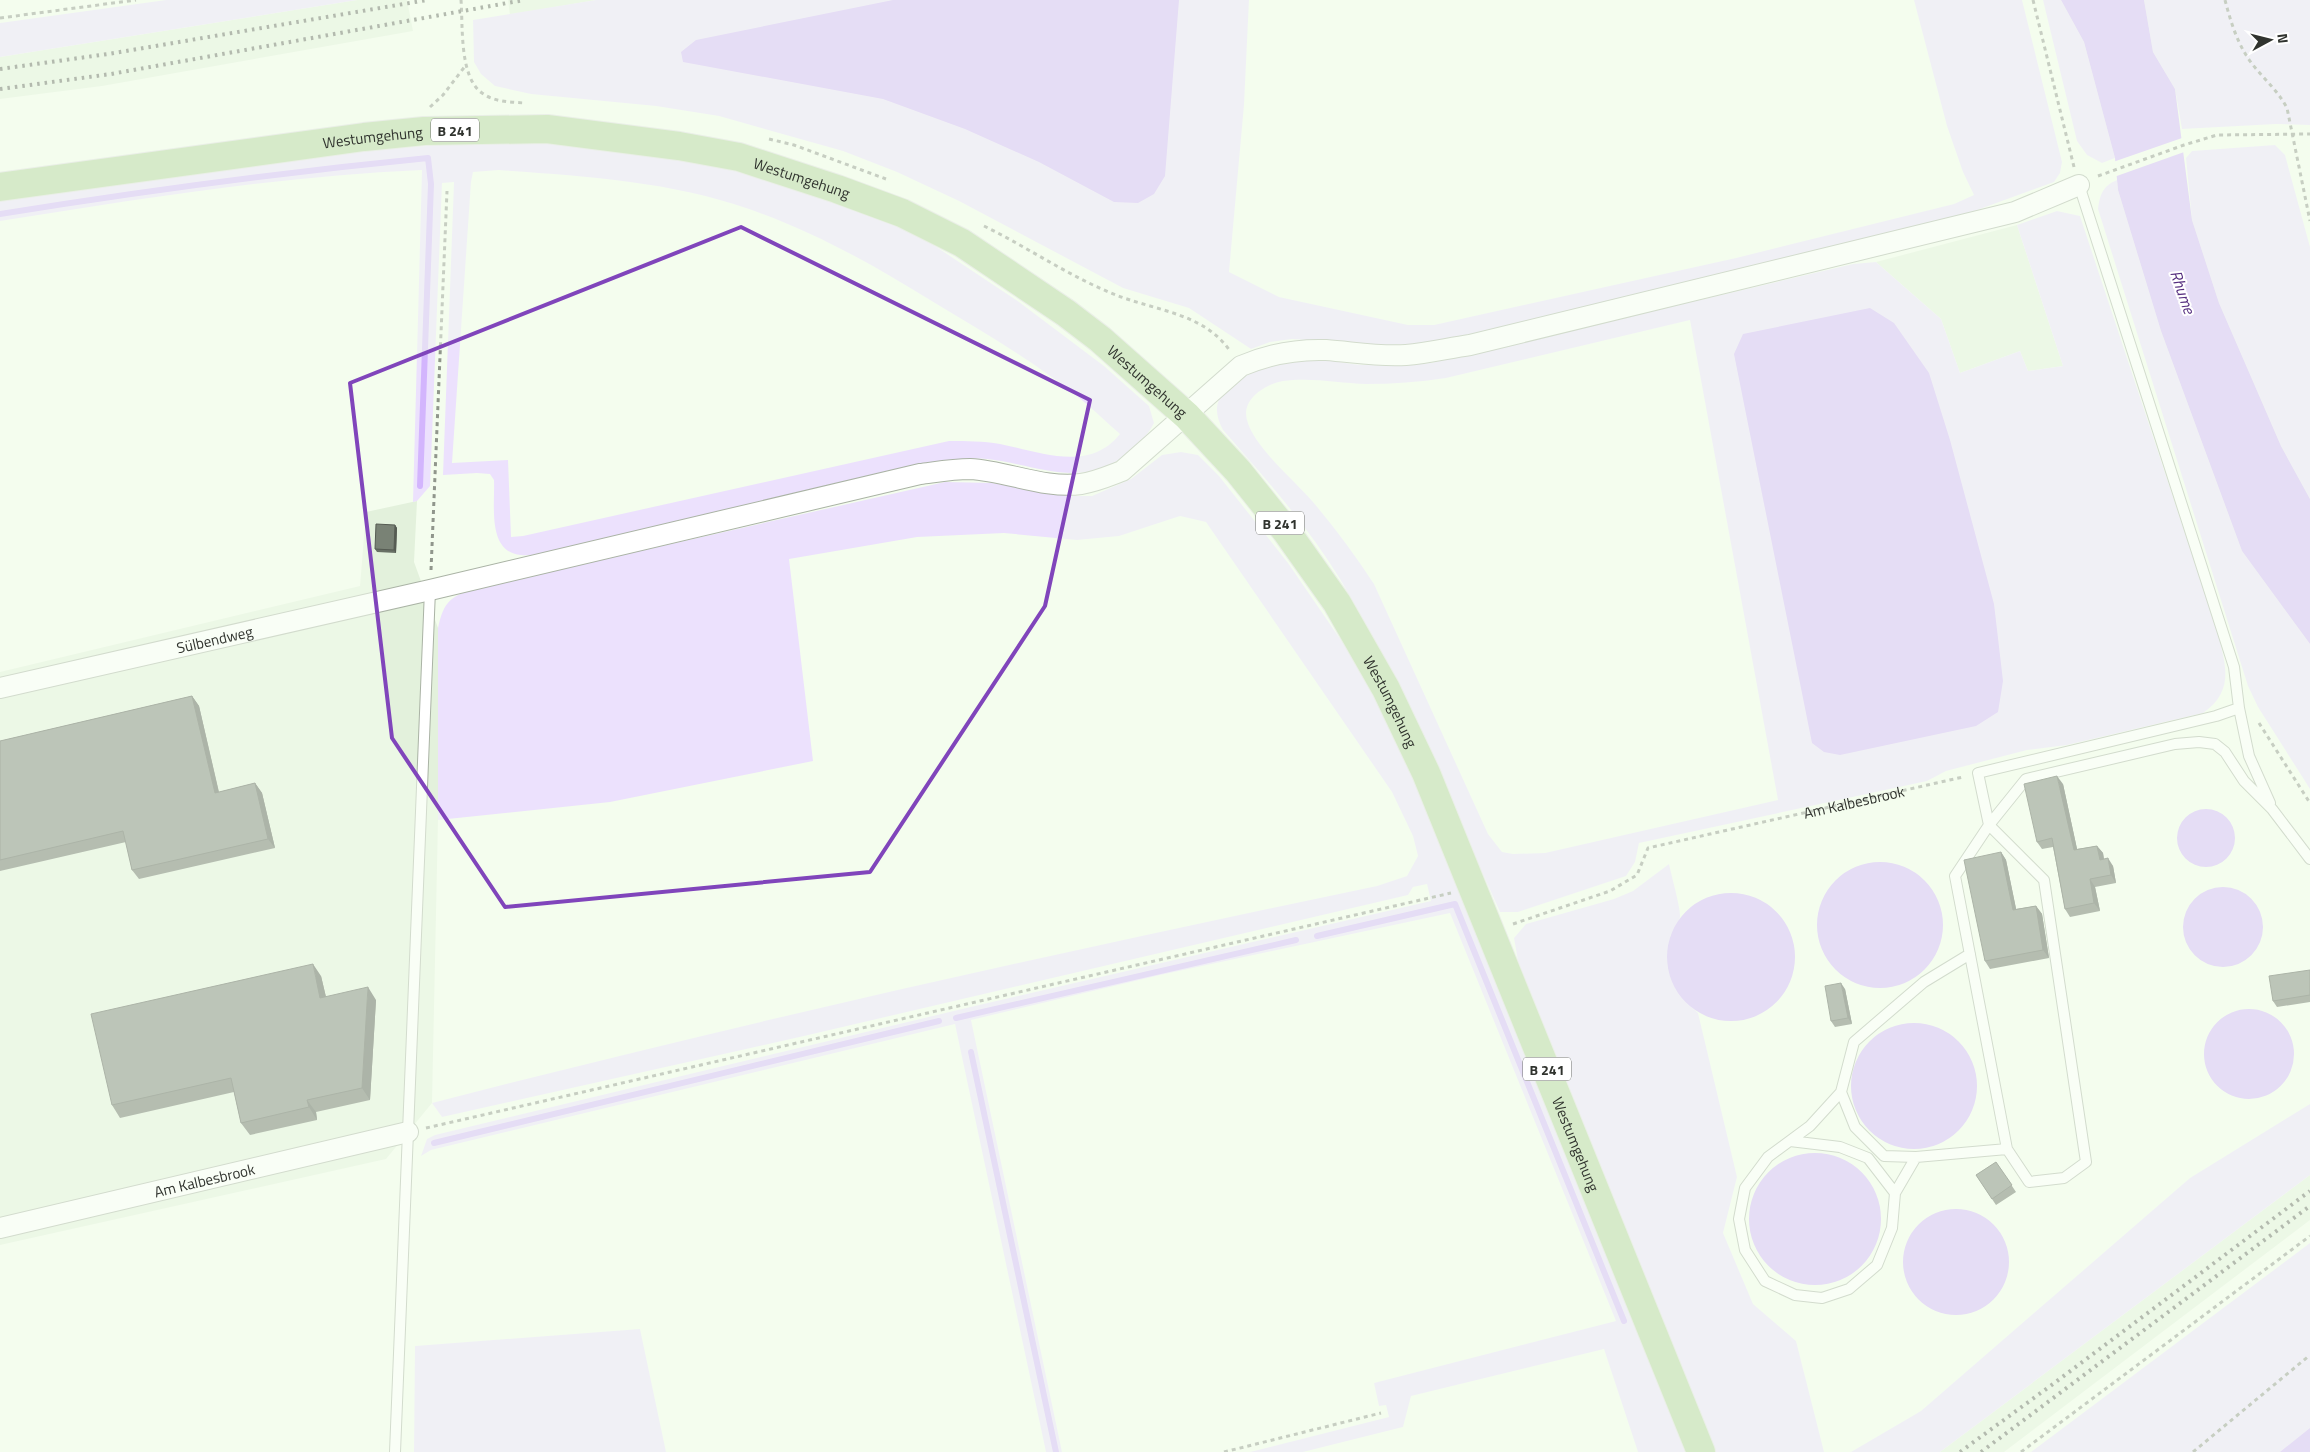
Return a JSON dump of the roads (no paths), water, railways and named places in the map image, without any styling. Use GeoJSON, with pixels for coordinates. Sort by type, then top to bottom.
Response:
{"type":"FeatureCollection","features":[{"type":"Feature","properties":{"kind":"main road","name":"Westumgehung"},"geometry":{"type":"LineString","coordinates":[[0,187],[296,145],[433,130],[547,129],[679,146],[739,157],[837,189],[902,213],[962,243],[1080,323],[1187,416],[1238,471],[1280,523],[1337,603],[1404,724],[1491,931],[1701,1452]]}},
{"type":"Feature","properties":{"kind":"street","name":"Sülbendweg"},"geometry":{"type":"LineString","coordinates":[[0,688],[430,590],[920,474],[969,469],[1002,473],[1045,482],[1080,484],[1101,479],[1122,471],[1187,416],[1241,366],[1264,357],[1289,351],[1327,350],[1361,355],[1406,355],[1470,345],[2015,212],[2079,185]]}},
{"type":"Feature","properties":{"kind":"street","name":"Am Kalbesbrook"},"geometry":{"type":"LineString","coordinates":[[0,1228],[408,1132]]}},
{"type":"Feature","properties":{"kind":"lane"},"geometry":{"type":"LineString","coordinates":[[2079,185],[2234,666],[2239,708],[2249,756],[2272,808]]}},
{"type":"Feature","properties":{"kind":"lane"},"geometry":{"type":"LineString","coordinates":[[395,1452],[430,590]]}},
{"type":"Feature","properties":{"kind":"lane"},"geometry":{"type":"LineString","coordinates":[[2239,708],[2216,716],[1978,773],[1989,825],[2044,880],[2086,1162],[2064,1178],[2029,1182],[2006,1149],[1955,876],[1989,825],[2026,779],[2175,744],[2199,742],[2215,744],[2225,752],[2244,781],[2272,808],[2310,859]]}},
{"type":"Feature","properties":{"kind":"lane"},"geometry":{"type":"LineString","coordinates":[[1916,1157],[1895,1193],[1892,1228],[1877,1265],[1849,1289],[1822,1298],[1795,1295],[1765,1281],[1745,1250],[1740,1218],[1745,1188],[1768,1157],[1810,1126],[1841,1092],[1854,1042],[1924,982],[1970,954]]}},
{"type":"Feature","properties":{"kind":"lane"},"geometry":{"type":"LineString","coordinates":[[1841,1092],[1855,1127],[1884,1156],[1916,1157],[2006,1149]]}},
{"type":"Feature","properties":{"kind":"lane"},"geometry":{"type":"LineString","coordinates":[[1790,1141],[1840,1147],[1868,1158],[1895,1193]]}},
{"type":"Feature","properties":{"kind":"water"},"geometry":{"type":"Polygon","coordinates":[[[893,0],[1179,0],[1165,176],[1154,194],[1138,203],[1114,202],[1039,162],[965,129],[883,99],[683,62],[681,52],[696,40],[893,0]]]}},
{"type":"Feature","properties":{"kind":"water","name":"Rhume"},"geometry":{"type":"Polygon","coordinates":[[[2061,0],[2144,0],[2153,52],[2175,89],[2192,220],[2219,303],[2281,446],[2310,499],[2310,644],[2242,551],[2161,331],[2118,190],[2115,158],[2084,42],[2061,0]]]}},
{"type":"Feature","properties":{"kind":"water"},"geometry":{"type":"Polygon","coordinates":[[[1870,308],[1894,323],[1929,373],[1950,440],[1994,604],[2003,681],[1998,712],[1976,726],[1840,755],[1824,752],[1812,743],[1734,354],[1743,334],[1870,308]]]}},
{"type":"Feature","properties":{"kind":"water"},"geometry":{"type":"Polygon","coordinates":[[[2200,809],[2212,809],[2227,817],[2235,832],[2235,844],[2227,859],[2212,867],[2200,867],[2185,859],[2177,844],[2177,832],[2185,817],[2200,809]]]}},
{"type":"Feature","properties":{"kind":"water"},"geometry":{"type":"Polygon","coordinates":[[[1880,862],[1904,867],[1925,880],[1938,901],[1943,925],[1938,949],[1925,970],[1904,983],[1880,988],[1856,983],[1835,970],[1822,949],[1817,925],[1822,901],[1835,880],[1856,867],[1880,862]]]}},
{"type":"Feature","properties":{"kind":"water"},"geometry":{"type":"Polygon","coordinates":[[[2215,887],[2231,887],[2252,898],[2263,919],[2263,935],[2252,956],[2231,967],[2215,967],[2201,961],[2189,949],[2183,935],[2183,919],[2189,905],[2201,893],[2215,887]]]}},
{"type":"Feature","properties":{"kind":"water"},"geometry":{"type":"Polygon","coordinates":[[[1731,893],[1744,894],[1756,898],[1776,912],[1790,932],[1794,944],[1794,970],[1790,982],[1776,1002],[1756,1016],[1744,1020],[1731,1021],[1718,1020],[1706,1016],[1686,1002],[1672,982],[1668,970],[1667,957],[1668,944],[1672,932],[1686,912],[1706,898],[1718,894],[1731,893]]]}},
{"type":"Feature","properties":{"kind":"water"},"geometry":{"type":"Polygon","coordinates":[[[2249,1009],[2266,1012],[2281,1022],[2291,1037],[2294,1054],[2291,1071],[2281,1086],[2266,1096],[2249,1099],[2232,1096],[2217,1086],[2207,1071],[2204,1054],[2207,1037],[2217,1022],[2232,1012],[2249,1009]]]}},
{"type":"Feature","properties":{"kind":"water"},"geometry":{"type":"Polygon","coordinates":[[[1914,1023],[1938,1028],[1959,1041],[1972,1062],[1977,1086],[1972,1110],[1959,1131],[1938,1144],[1914,1149],[1890,1144],[1869,1131],[1856,1110],[1851,1086],[1856,1062],[1869,1041],[1890,1028],[1914,1023]]]}},
{"type":"Feature","properties":{"kind":"water"},"geometry":{"type":"Polygon","coordinates":[[[1815,1153],[1828,1154],[1840,1158],[1862,1172],[1876,1194],[1880,1206],[1880,1232],[1876,1244],[1862,1266],[1840,1280],[1828,1284],[1815,1285],[1802,1284],[1790,1280],[1768,1266],[1754,1244],[1750,1232],[1749,1219],[1750,1206],[1754,1194],[1768,1172],[1790,1158],[1802,1154],[1815,1153]]]}},
{"type":"Feature","properties":{"kind":"water"},"geometry":{"type":"Polygon","coordinates":[[[1956,1209],[1976,1213],[1994,1224],[2005,1242],[2009,1262],[2005,1282],[1994,1300],[1976,1311],[1956,1315],[1936,1311],[1918,1300],[1907,1282],[1903,1262],[1907,1242],[1918,1224],[1936,1213],[1956,1209]]]}},
{"type":"Feature","properties":{"kind":"water"},"geometry":{"type":"Polygon","coordinates":[[[2310,1428],[2310,1452],[2280,1452],[2310,1428]]]}},
{"type":"Feature","properties":{"kind":"waterway"},"geometry":{"type":"LineString","coordinates":[[0,214],[214,183],[428,158],[431,184],[420,486]]}},
{"type":"Feature","properties":{"kind":"waterway"},"geometry":{"type":"LineString","coordinates":[[1317,936],[1455,904],[1624,1321]]}},
{"type":"Feature","properties":{"kind":"waterway"},"geometry":{"type":"LineString","coordinates":[[956,1018],[1296,940]]}},
{"type":"Feature","properties":{"kind":"waterway"},"geometry":{"type":"LineString","coordinates":[[434,1143],[939,1021]]}},
{"type":"Feature","properties":{"kind":"waterway"},"geometry":{"type":"LineString","coordinates":[[971,1052],[1056,1452]]}},
{"type":"Feature","properties":{"kind":"railway"},"geometry":{"type":"LineString","coordinates":[[0,69],[108,54],[427,0]]}},
{"type":"Feature","properties":{"kind":"railway"},"geometry":{"type":"LineString","coordinates":[[0,89],[111,74],[524,0]]}},
{"type":"Feature","properties":{"kind":"railway"},"geometry":{"type":"LineString","coordinates":[[1960,1452],[2310,1191]]}},
{"type":"Feature","properties":{"kind":"railway"},"geometry":{"type":"LineString","coordinates":[[1981,1452],[2310,1206]]}}]}
